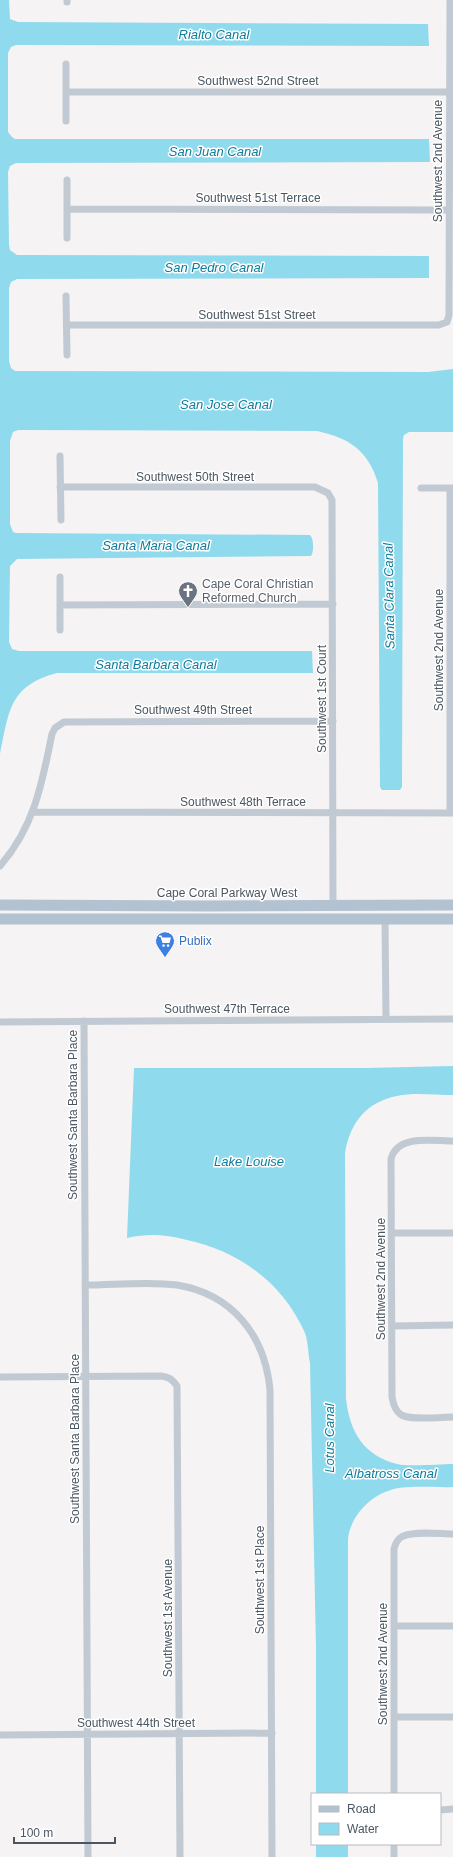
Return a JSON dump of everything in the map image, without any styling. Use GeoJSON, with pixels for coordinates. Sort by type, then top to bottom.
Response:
{"type":"FeatureCollection","features":[{"type":"Feature","properties":{"kind":"main road","name":"Cape Coral Parkway West"},"geometry":{"type":"LineString","coordinates":[[0,905],[453,905]]}},
{"type":"Feature","properties":{"kind":"main road"},"geometry":{"type":"LineString","coordinates":[[128,919],[140,911],[196,912],[211,906]]}},
{"type":"Feature","properties":{"kind":"main road"},"geometry":{"type":"LineString","coordinates":[[252,918],[261,913],[323,912],[330,910],[333,906]]}},
{"type":"Feature","properties":{"kind":"main road"},"geometry":{"type":"LineString","coordinates":[[385,919],[393,912],[453,912]]}},
{"type":"Feature","properties":{"kind":"main road"},"geometry":{"type":"LineString","coordinates":[[0,919],[453,919]]}},
{"type":"Feature","properties":{"kind":"street","name":"Southwest 2nd Avenue"},"geometry":{"type":"LineString","coordinates":[[447,322],[449,315],[450,0]]}},
{"type":"Feature","properties":{"kind":"street"},"geometry":{"type":"LineString","coordinates":[[66,64],[66,121]]}},
{"type":"Feature","properties":{"kind":"street","name":"Southwest 52nd Street"},"geometry":{"type":"LineString","coordinates":[[66,92],[449,92]]}},
{"type":"Feature","properties":{"kind":"street"},"geometry":{"type":"LineString","coordinates":[[66,238],[67,180]]}},
{"type":"Feature","properties":{"kind":"street","name":"Southwest 51st Terrace"},"geometry":{"type":"LineString","coordinates":[[66,209],[449,210]]}},
{"type":"Feature","properties":{"kind":"street"},"geometry":{"type":"LineString","coordinates":[[66,296],[66,355]]}},
{"type":"Feature","properties":{"kind":"street","name":"Southwest 51st Street"},"geometry":{"type":"LineString","coordinates":[[67,326],[439,325],[447,322]]}},
{"type":"Feature","properties":{"kind":"street"},"geometry":{"type":"LineString","coordinates":[[60,456],[61,520]]}},
{"type":"Feature","properties":{"kind":"street","name":"Southwest 50th Street"},"geometry":{"type":"LineString","coordinates":[[60,487],[315,488],[328,493]]}},
{"type":"Feature","properties":{"kind":"street","name":"Southwest 2nd Avenue"},"geometry":{"type":"LineString","coordinates":[[421,488],[451,488],[452,813]]}},
{"type":"Feature","properties":{"kind":"street","name":"Southwest 1st Court"},"geometry":{"type":"LineString","coordinates":[[328,493],[332,500],[334,813],[333,906]]}},
{"type":"Feature","properties":{"kind":"street"},"geometry":{"type":"LineString","coordinates":[[60,577],[60,630]]}},
{"type":"Feature","properties":{"kind":"street"},"geometry":{"type":"LineString","coordinates":[[60,604],[333,604]]}},
{"type":"Feature","properties":{"kind":"street","name":"Southwest 49th Street"},"geometry":{"type":"LineString","coordinates":[[33,812],[52,734],[56,728],[64,722],[333,721]]}},
{"type":"Feature","properties":{"kind":"street"},"geometry":{"type":"LineString","coordinates":[[0,866],[20,840],[33,812]]}},
{"type":"Feature","properties":{"kind":"street","name":"Southwest 48th Terrace"},"geometry":{"type":"LineString","coordinates":[[33,812],[452,813]]}},
{"type":"Feature","properties":{"kind":"street"},"geometry":{"type":"LineString","coordinates":[[385,919],[386,1019]]}},
{"type":"Feature","properties":{"kind":"street","name":"Southwest 47th Terrace"},"geometry":{"type":"LineString","coordinates":[[0,1022],[453,1018]]}},
{"type":"Feature","properties":{"kind":"street","name":"Southwest Santa Barbara Place"},"geometry":{"type":"LineString","coordinates":[[84,1021],[88,1857]]}},
{"type":"Feature","properties":{"kind":"street","name":"Southwest 2nd Avenue"},"geometry":{"type":"LineString","coordinates":[[453,1141],[408,1142],[400,1145],[393,1152],[391,1159],[392,1397],[394,1405],[400,1414],[407,1417],[453,1417]]}},
{"type":"Feature","properties":{"kind":"street"},"geometry":{"type":"LineString","coordinates":[[392,1233],[453,1233]]}},
{"type":"Feature","properties":{"kind":"street","name":"Southwest 1st Place"},"geometry":{"type":"LineString","coordinates":[[85,1285],[177,1285],[210,1295],[236,1313],[251,1331],[260,1347],[266,1363],[269,1380],[272,1857]]}},
{"type":"Feature","properties":{"kind":"street"},"geometry":{"type":"LineString","coordinates":[[392,1326],[453,1325]]}},
{"type":"Feature","properties":{"kind":"street"},"geometry":{"type":"LineString","coordinates":[[0,1377],[85,1376]]}},
{"type":"Feature","properties":{"kind":"street","name":"Southwest 1st Avenue"},"geometry":{"type":"LineString","coordinates":[[85,1376],[161,1376],[168,1377],[173,1380],[177,1386],[180,1857]]}},
{"type":"Feature","properties":{"kind":"street","name":"Southwest 2nd Avenue"},"geometry":{"type":"LineString","coordinates":[[394,1793],[394,1549],[396,1542],[400,1537],[411,1534],[453,1534]]}},
{"type":"Feature","properties":{"kind":"street"},"geometry":{"type":"LineString","coordinates":[[394,1626],[453,1626]]}},
{"type":"Feature","properties":{"kind":"street"},"geometry":{"type":"LineString","coordinates":[[394,1717],[453,1717]]}},
{"type":"Feature","properties":{"kind":"street","name":"Southwest 44th Street"},"geometry":{"type":"LineString","coordinates":[[0,1735],[272,1733]]}},
{"type":"Feature","properties":{"kind":"street"},"geometry":{"type":"LineString","coordinates":[[441,1810],[453,1809]]}},
{"type":"Feature","properties":{"kind":"street"},"geometry":{"type":"LineString","coordinates":[[394,1845],[394,1857]]}},
{"type":"Feature","properties":{"kind":"water"},"geometry":{"type":"Polygon","coordinates":[[[0,0],[9,0],[10,19],[18,22],[428,24],[429,46],[16,45],[11,47],[8,53],[8,132],[15,139],[429,139],[430,162],[16,163],[10,166],[8,172],[9,245],[10,250],[17,255],[429,256],[429,278],[17,279],[11,282],[9,288],[9,361],[11,368],[15,371],[428,372],[453,369],[453,432],[409,432],[404,435],[403,439],[402,787],[400,790],[382,790],[380,787],[378,483],[369,462],[356,447],[339,437],[317,431],[18,430],[13,432],[10,441],[10,524],[13,532],[310,535],[312,539],[313,552],[311,556],[17,559],[10,566],[9,642],[12,649],[19,651],[312,651],[313,673],[57,673],[29,685],[20,694],[9,714],[0,754],[0,0]]]}},
{"type":"Feature","properties":{"kind":"water","name":"Lake Louise"},"geometry":{"type":"Polygon","coordinates":[[[453,1066],[453,1095],[403,1095],[376,1103],[355,1123],[347,1142],[345,1153],[346,1399],[348,1411],[355,1432],[360,1440],[375,1455],[397,1464],[453,1464],[453,1487],[411,1487],[395,1489],[382,1493],[365,1505],[353,1521],[349,1532],[348,1541],[348,1793],[316,1793],[316,1647],[310,1363],[306,1336],[296,1315],[285,1299],[257,1272],[241,1261],[206,1245],[179,1238],[151,1235],[127,1238],[134,1068],[366,1068],[453,1066]]]}},
{"type":"Feature","properties":{"kind":"water"},"geometry":{"type":"Polygon","coordinates":[[[316,1845],[348,1845],[348,1857],[316,1857],[316,1845]]]}},
{"type":"Feature","properties":{"kind":"place","name":"Cape Coral Christian Reformed Church"},"geometry":{"type":"Point","coordinates":[188,608]}},
{"type":"Feature","properties":{"kind":"place","name":"Publix"},"geometry":{"type":"Point","coordinates":[165,958]}},
{"type":"Feature","properties":{"kind":"water label","name":"Rialto Canal"},"geometry":{"type":"Point","coordinates":[214,34]}},
{"type":"Feature","properties":{"kind":"water label","name":"San Juan Canal"},"geometry":{"type":"Point","coordinates":[215,151]}},
{"type":"Feature","properties":{"kind":"water label","name":"San Pedro Canal"},"geometry":{"type":"Point","coordinates":[214,267]}},
{"type":"Feature","properties":{"kind":"water label","name":"San Jose Canal"},"geometry":{"type":"Point","coordinates":[226,404]}},
{"type":"Feature","properties":{"kind":"water label","name":"Santa Maria Canal"},"geometry":{"type":"Point","coordinates":[156,545]}},
{"type":"Feature","properties":{"kind":"water label","name":"Santa Clara Canal"},"geometry":{"type":"Point","coordinates":[389,596]}},
{"type":"Feature","properties":{"kind":"water label","name":"Santa Barbara Canal"},"geometry":{"type":"Point","coordinates":[156,664]}},
{"type":"Feature","properties":{"kind":"water label","name":"Lotus Canal"},"geometry":{"type":"Point","coordinates":[329,1438]}},
{"type":"Feature","properties":{"kind":"water label","name":"Albatross Canal"},"geometry":{"type":"Point","coordinates":[391,1473]}}]}
